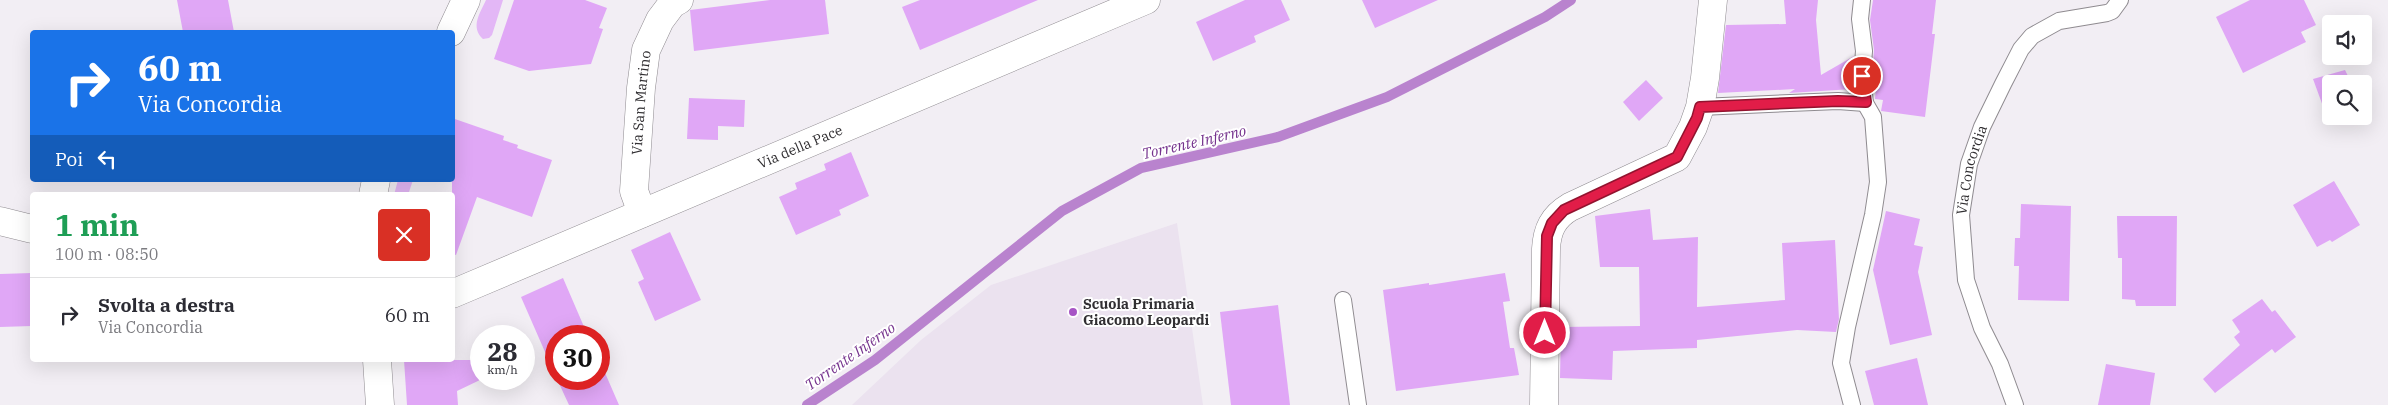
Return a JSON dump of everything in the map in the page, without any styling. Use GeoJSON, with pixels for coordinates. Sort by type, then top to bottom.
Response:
{"type":"FeatureCollection","features":[{"type":"Feature","properties":{"kind":"street"},"geometry":{"type":"LineString","coordinates":[[452,30],[466,0]]}},
{"type":"Feature","properties":{"kind":"street","name":"Via San Martino"},"geometry":{"type":"LineString","coordinates":[[642,213],[634,191],[641,88],[646,50],[660,20],[672,4],[678,0]]}},
{"type":"Feature","properties":{"kind":"street","name":"Via della Pace"},"geometry":{"type":"LineString","coordinates":[[455,293],[1146,0]]}},
{"type":"Feature","properties":{"kind":"street"},"geometry":{"type":"LineString","coordinates":[[1544,405],[1546,249],[1548,229],[1570,207],[1677,157],[1697,118],[1700,107],[1713,0]]}},
{"type":"Feature","properties":{"kind":"street"},"geometry":{"type":"LineString","coordinates":[[0,221],[30,228]]}},
{"type":"Feature","properties":{"kind":"street"},"geometry":{"type":"LineString","coordinates":[[377,362],[380,405]]}},
{"type":"Feature","properties":{"kind":"lane"},"geometry":{"type":"LineString","coordinates":[[1852,405],[1841,363],[1847,327],[1877,194],[1877,158],[1873,117],[1866,102],[1862,76],[1864,51],[1860,19],[1862,0]]}},
{"type":"Feature","properties":{"kind":"lane","name":"Via Concordia"},"geometry":{"type":"LineString","coordinates":[[2015,405],[2000,364],[1982,328],[1966,280],[1961,215],[1969,164],[1982,127],[2003,84],[2021,49],[2032,36],[2059,21],[2112,11],[2120,0]]}},
{"type":"Feature","properties":{"kind":"lane"},"geometry":{"type":"LineString","coordinates":[[1700,107],[1838,101],[1866,102]]}},
{"type":"Feature","properties":{"kind":"lane"},"geometry":{"type":"LineString","coordinates":[[1343,300],[1358,405]]}},
{"type":"Feature","properties":{"kind":"shaded area"},"geometry":{"type":"Polygon","coordinates":[[[486,0],[503,0],[492,35],[489,38],[483,39],[477,30],[477,20],[486,0]]]}},
{"type":"Feature","properties":{"kind":"shaded area"},"geometry":{"type":"Polygon","coordinates":[[[397,182],[412,182],[409,192],[395,192],[397,182]]]}},
{"type":"Feature","properties":{"kind":"shaded area","name":"Scuola Primaria Giacomo Leopardi"},"geometry":{"type":"Polygon","coordinates":[[[1177,223],[1203,405],[852,405],[921,340],[991,285],[1177,223]]]}},
{"type":"Feature","properties":{"kind":"building"},"geometry":{"type":"Polygon","coordinates":[[[177,0],[228,0],[234,30],[183,30],[177,0]]]}},
{"type":"Feature","properties":{"kind":"building"},"geometry":{"type":"Polygon","coordinates":[[[514,0],[585,0],[607,8],[599,28],[603,29],[591,64],[529,71],[494,59],[514,0]]]}},
{"type":"Feature","properties":{"kind":"building"},"geometry":{"type":"Polygon","coordinates":[[[770,0],[825,0],[829,34],[694,51],[690,10],[770,0]]]}},
{"type":"Feature","properties":{"kind":"building"},"geometry":{"type":"Polygon","coordinates":[[[920,0],[1038,0],[920,50],[902,7],[920,0]]]}},
{"type":"Feature","properties":{"kind":"building"},"geometry":{"type":"Polygon","coordinates":[[[1245,0],[1281,0],[1290,20],[1254,36],[1256,42],[1213,61],[1196,22],[1245,0]]]}},
{"type":"Feature","properties":{"kind":"building"},"geometry":{"type":"Polygon","coordinates":[[[1362,0],[1438,0],[1375,28],[1362,0]]]}},
{"type":"Feature","properties":{"kind":"building"},"geometry":{"type":"Polygon","coordinates":[[[1784,0],[1818,0],[1816,20],[1821,75],[1854,56],[1853,89],[1789,93],[1795,89],[1718,93],[1726,25],[1786,24],[1784,0]]]}},
{"type":"Feature","properties":{"kind":"building"},"geometry":{"type":"Polygon","coordinates":[[[1873,0],[1936,0],[1932,34],[1935,34],[1925,117],[1881,111],[1883,100],[1875,99],[1876,88],[1873,88],[1872,76],[1874,50],[1870,20],[1873,0]]]}},
{"type":"Feature","properties":{"kind":"building"},"geometry":{"type":"Polygon","coordinates":[[[2250,0],[2304,0],[2316,25],[2301,32],[2306,42],[2243,73],[2216,17],[2250,0]]]}},
{"type":"Feature","properties":{"kind":"building"},"geometry":{"type":"Polygon","coordinates":[[[2345,70],[2348,75],[2327,75],[2345,70]]]}},
{"type":"Feature","properties":{"kind":"building"},"geometry":{"type":"Polygon","coordinates":[[[2322,76],[2322,104],[2313,79],[2322,76]]]}},
{"type":"Feature","properties":{"kind":"building"},"geometry":{"type":"Polygon","coordinates":[[[1646,80],[1663,98],[1639,121],[1623,102],[1646,80]]]}},
{"type":"Feature","properties":{"kind":"building"},"geometry":{"type":"Polygon","coordinates":[[[689,98],[745,100],[744,127],[718,126],[718,140],[687,139],[689,98]]]}},
{"type":"Feature","properties":{"kind":"building"},"geometry":{"type":"Polygon","coordinates":[[[455,119],[504,136],[503,140],[518,145],[517,148],[552,160],[532,217],[477,197],[456,255],[455,192],[452,192],[452,182],[455,182],[455,119]]]}},
{"type":"Feature","properties":{"kind":"building"},"geometry":{"type":"Polygon","coordinates":[[[851,152],[869,196],[839,210],[841,215],[796,235],[779,197],[797,189],[795,183],[826,170],[824,164],[851,152]]]}},
{"type":"Feature","properties":{"kind":"building"},"geometry":{"type":"Polygon","coordinates":[[[2334,181],[2360,225],[2332,242],[2330,240],[2317,247],[2293,205],[2334,181]]]}},
{"type":"Feature","properties":{"kind":"building"},"geometry":{"type":"Polygon","coordinates":[[[2021,204],[2071,206],[2069,301],[2018,300],[2019,266],[2014,266],[2015,238],[2020,238],[2021,204]]]}},
{"type":"Feature","properties":{"kind":"building"},"geometry":{"type":"Polygon","coordinates":[[[1650,209],[1653,240],[1698,237],[1697,307],[1785,300],[1782,243],[1835,240],[1839,319],[1836,332],[1797,330],[1697,340],[1697,348],[1613,351],[1612,380],[1560,378],[1561,327],[1640,326],[1639,267],[1600,267],[1595,216],[1650,209]]]}},
{"type":"Feature","properties":{"kind":"building"},"geometry":{"type":"Polygon","coordinates":[[[1886,211],[1920,219],[1914,245],[1923,247],[1918,272],[1932,335],[1890,345],[1873,270],[1886,211]]]}},
{"type":"Feature","properties":{"kind":"building"},"geometry":{"type":"Polygon","coordinates":[[[2117,216],[2177,216],[2176,306],[2136,306],[2135,300],[2122,299],[2122,258],[2118,258],[2117,216]]]}},
{"type":"Feature","properties":{"kind":"building"},"geometry":{"type":"Polygon","coordinates":[[[670,232],[701,300],[655,321],[638,282],[644,279],[631,250],[670,232]]]}},
{"type":"Feature","properties":{"kind":"building"},"geometry":{"type":"Polygon","coordinates":[[[30,273],[30,326],[0,327],[0,274],[30,273]]]}},
{"type":"Feature","properties":{"kind":"building"},"geometry":{"type":"Polygon","coordinates":[[[1505,273],[1510,301],[1503,302],[1510,348],[1514,348],[1519,375],[1396,391],[1383,290],[1505,273]]]}},
{"type":"Feature","properties":{"kind":"building"},"geometry":{"type":"Polygon","coordinates":[[[563,278],[583,325],[545,325],[545,352],[535,325],[533,325],[521,297],[563,278]]]}},
{"type":"Feature","properties":{"kind":"building"},"geometry":{"type":"Polygon","coordinates":[[[2262,299],[2272,312],[2275,310],[2296,337],[2275,353],[2272,349],[2215,393],[2203,379],[2240,345],[2234,337],[2240,332],[2232,320],[2262,299]]]}},
{"type":"Feature","properties":{"kind":"building"},"geometry":{"type":"Polygon","coordinates":[[[1278,305],[1290,405],[1231,405],[1220,312],[1278,305]]]}},
{"type":"Feature","properties":{"kind":"building"},"geometry":{"type":"Polygon","coordinates":[[[1917,358],[1928,405],[1874,405],[1865,371],[1917,358]]]}},
{"type":"Feature","properties":{"kind":"building"},"geometry":{"type":"Polygon","coordinates":[[[455,360],[470,360],[470,385],[457,391],[458,405],[407,405],[404,362],[455,362],[455,360]]]}},
{"type":"Feature","properties":{"kind":"building"},"geometry":{"type":"Polygon","coordinates":[[[2106,364],[2155,373],[2150,405],[2098,405],[2106,364]]]}},
{"type":"Feature","properties":{"kind":"building"},"geometry":{"type":"Polygon","coordinates":[[[610,384],[619,405],[569,405],[562,390],[610,390],[610,384]]]}},
{"type":"Feature","properties":{"kind":"waterway","name":"Torrente Inferno"},"geometry":{"type":"LineString","coordinates":[[807,405],[875,360],[1062,211],[1141,168],[1278,137],[1387,97],[1545,17],[1571,0]]}},
{"type":"Feature","properties":{"kind":"place","name":"Scuola Primaria Giacomo Leopardi"},"geometry":{"type":"Point","coordinates":[1073,312]}},
{"type":"Feature","properties":{"kind":"route"},"geometry":{"type":"LineString","coordinates":[[1545,333],[1548,229],[1555,218],[1564,210],[1677,157],[1697,118],[1700,107],[1838,101],[1866,102],[1862,76]]}}]}
